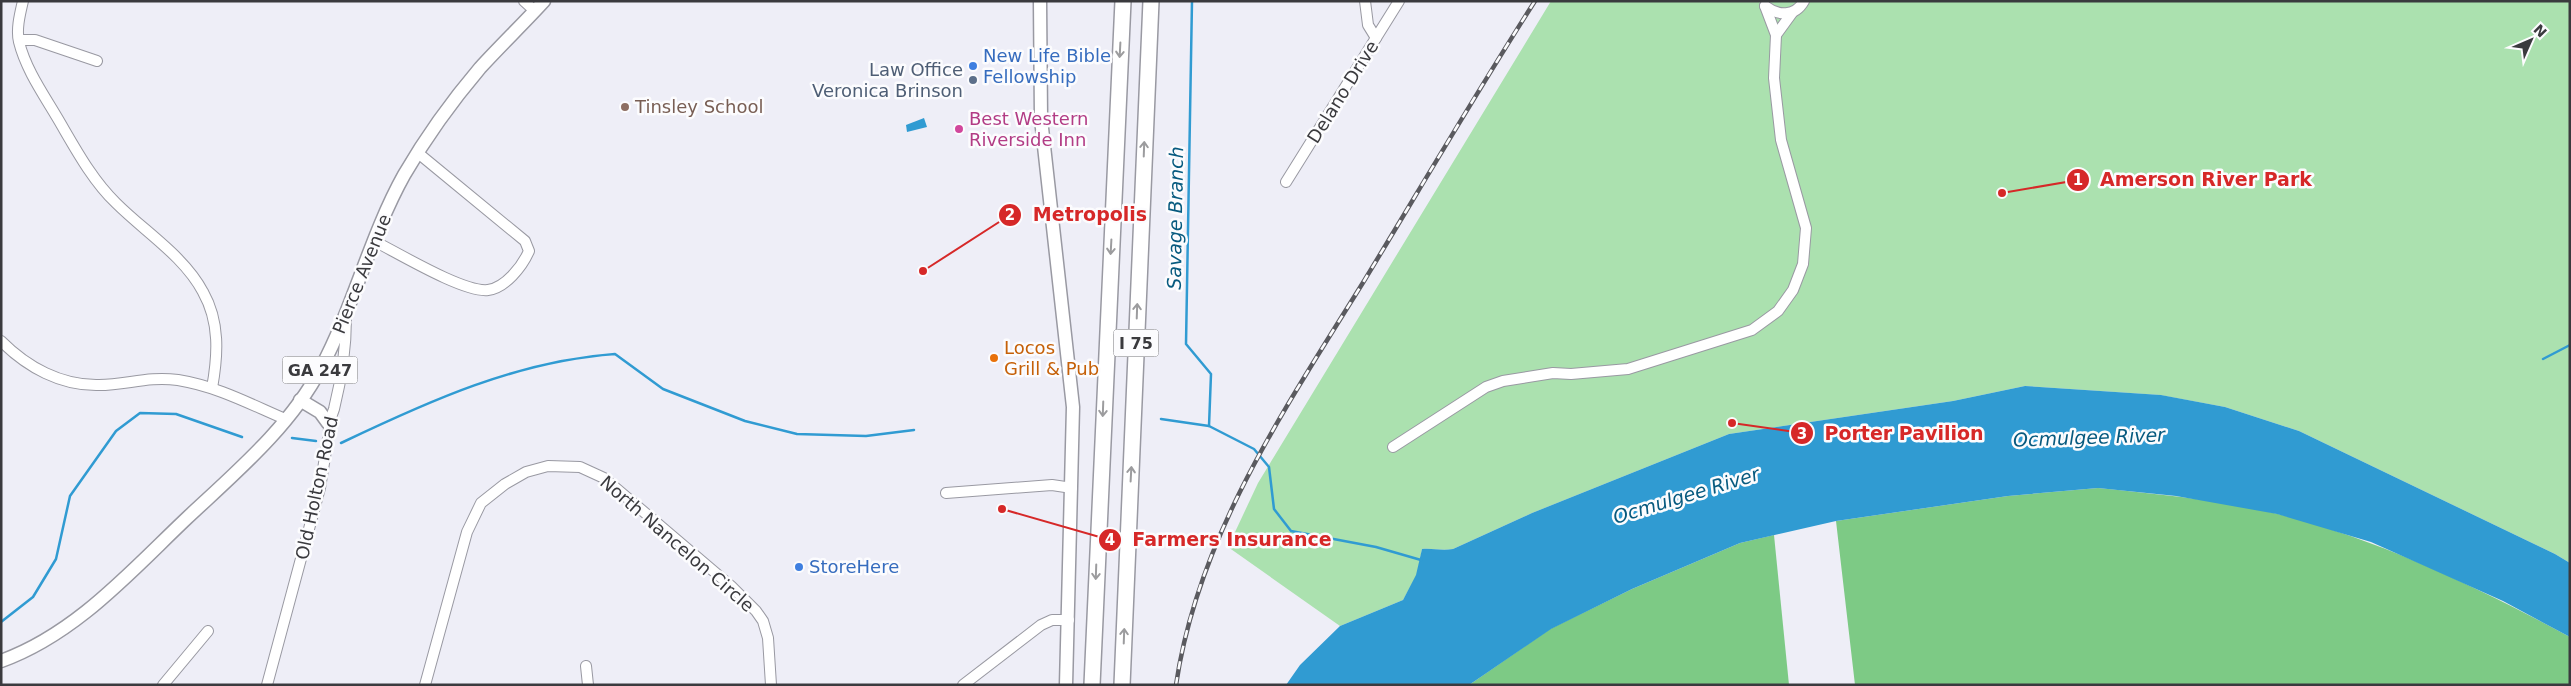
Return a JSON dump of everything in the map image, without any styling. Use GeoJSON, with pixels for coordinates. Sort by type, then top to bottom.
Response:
{"type":"FeatureCollection","features":[{"type":"Feature","properties":{"kind":"highway","name":"I 75"},"geometry":{"type":"LineString","coordinates":[[1092,685],[1124,1]]}},
{"type":"Feature","properties":{"kind":"highway","name":"I 75"},"geometry":{"type":"LineString","coordinates":[[1122,685],[1151,1]]}},
{"type":"Feature","properties":{"kind":"main road","name":"Pierce Avenue"},"geometry":{"type":"LineString","coordinates":[[1,661],[45,641],[95,604],[241,467],[285,419],[320,371],[346,318],[390,202],[418,153],[457,96],[544,1]]}},
{"type":"Feature","properties":{"kind":"main road"},"geometry":{"type":"LineString","coordinates":[[1040,1],[1041,119],[1047,186],[1072,385],[1072,488],[1066,685]]}},
{"type":"Feature","properties":{"kind":"main road"},"geometry":{"type":"LineString","coordinates":[[300,400],[320,412],[328,423]]}},
{"type":"Feature","properties":{"kind":"street"},"geometry":{"type":"LineString","coordinates":[[24,1],[19,18],[18,40],[28,68],[84,163],[114,202],[181,262],[203,291],[216,331],[216,358],[212,388]]}},
{"type":"Feature","properties":{"kind":"street"},"geometry":{"type":"LineString","coordinates":[[524,1],[535,12]]}},
{"type":"Feature","properties":{"kind":"street"},"geometry":{"type":"LineString","coordinates":[[1365,1],[1368,25],[1376,38]]}},
{"type":"Feature","properties":{"kind":"street","name":"Delano Drive"},"geometry":{"type":"LineString","coordinates":[[1286,182],[1399,1]]}},
{"type":"Feature","properties":{"kind":"street"},"geometry":{"type":"LineString","coordinates":[[1776,35],[1792,13],[1806,2]]}},
{"type":"Feature","properties":{"kind":"street"},"geometry":{"type":"LineString","coordinates":[[1764,4],[1773,12],[1782,14],[1792,13]]}},
{"type":"Feature","properties":{"kind":"street"},"geometry":{"type":"LineString","coordinates":[[1394,447],[1486,387],[1504,381],[1553,373],[1571,374],[1628,369],[1752,330],[1778,311],[1799,277],[1803,264],[1806,228],[1781,140],[1776,111],[1774,78],[1776,35],[1764,4]]}},
{"type":"Feature","properties":{"kind":"street"},"geometry":{"type":"LineString","coordinates":[[18,40],[35,40],[97,61]]}},
{"type":"Feature","properties":{"kind":"street"},"geometry":{"type":"LineString","coordinates":[[374,241],[477,290],[498,287],[526,260],[529,251],[525,241],[418,153]]}},
{"type":"Feature","properties":{"kind":"street","name":"Old Holton Road"},"geometry":{"type":"LineString","coordinates":[[267,685],[320,488],[329,432],[328,423],[333,411],[346,334],[346,318]]}},
{"type":"Feature","properties":{"kind":"street"},"geometry":{"type":"LineString","coordinates":[[1,341],[14,354],[37,370],[60,380],[98,385],[145,378],[178,380],[212,388],[285,419]]}},
{"type":"Feature","properties":{"kind":"street","name":"North Nancelon Circle"},"geometry":{"type":"LineString","coordinates":[[425,685],[467,532],[482,503],[505,484],[526,472],[564,465],[591,470],[604,478],[731,586],[763,620],[768,638],[771,685]]}},
{"type":"Feature","properties":{"kind":"street"},"geometry":{"type":"LineString","coordinates":[[946,493],[1052,485],[1072,488]]}},
{"type":"Feature","properties":{"kind":"street"},"geometry":{"type":"LineString","coordinates":[[963,685],[1041,625],[1052,620],[1069,620]]}},
{"type":"Feature","properties":{"kind":"street"},"geometry":{"type":"LineString","coordinates":[[163,685],[208,631]]}},
{"type":"Feature","properties":{"kind":"street"},"geometry":{"type":"LineString","coordinates":[[586,666],[588,685]]}},
{"type":"Feature","properties":{"kind":"green space"},"geometry":{"type":"Polygon","coordinates":[[[1551,1],[2570,1],[2570,563],[2555,554],[2299,431],[2225,407],[2160,395],[2025,386],[1953,401],[1729,434],[1532,513],[1453,549],[1422,549],[1417,575],[1403,600],[1340,626],[1228,547],[1258,483],[1551,1]]]}},
{"type":"Feature","properties":{"kind":"green space"},"geometry":{"type":"Polygon","coordinates":[[[2098,488],[2188,498],[2278,514],[2354,537],[2427,566],[2499,600],[2570,637],[2570,685],[1855,685],[1836,521],[2008,496],[2098,488]]]}},
{"type":"Feature","properties":{"kind":"green space"},"geometry":{"type":"Polygon","coordinates":[[[1774,535],[1789,685],[1469,685],[1550,629],[1632,589],[1740,543],[1774,535]]]}},
{"type":"Feature","properties":{"kind":"water"},"geometry":{"type":"Polygon","coordinates":[[[924,118],[927,127],[907,132],[906,125],[924,118]]]}},
{"type":"Feature","properties":{"kind":"water","name":"Ocmulgee River"},"geometry":{"type":"Polygon","coordinates":[[[2025,386],[2161,395],[2225,407],[2299,431],[2555,554],[2570,563],[2570,637],[2503,601],[2371,542],[2277,514],[2176,496],[2098,488],[2008,496],[1836,521],[1740,543],[1632,589],[1551,629],[1469,685],[1286,685],[1300,665],[1340,626],[1403,600],[1416,575],[1422,549],[1453,549],[1532,513],[1729,434],[1953,401],[2025,386]]]}},
{"type":"Feature","properties":{"kind":"waterway","name":"Savage Branch"},"geometry":{"type":"LineString","coordinates":[[1192,1],[1186,344],[1211,374],[1209,426]]}},
{"type":"Feature","properties":{"kind":"waterway"},"geometry":{"type":"LineString","coordinates":[[2543,359],[2570,345]]}},
{"type":"Feature","properties":{"kind":"waterway"},"geometry":{"type":"LineString","coordinates":[[341,443],[407,412],[474,385],[543,365],[615,354],[663,389],[745,421],[797,434],[866,436],[914,430]]}},
{"type":"Feature","properties":{"kind":"waterway"},"geometry":{"type":"LineString","coordinates":[[1,622],[33,597],[56,559],[70,496],[116,431],[140,413],[176,414],[242,437]]}},
{"type":"Feature","properties":{"kind":"waterway"},"geometry":{"type":"LineString","coordinates":[[1161,419],[1209,426],[1254,449],[1269,467],[1274,509],[1291,531],[1376,547],[1421,560]]}},
{"type":"Feature","properties":{"kind":"waterway"},"geometry":{"type":"LineString","coordinates":[[292,438],[316,441]]}},
{"type":"Feature","properties":{"kind":"railway"},"geometry":{"type":"LineString","coordinates":[[1176,685],[1187,630],[1204,576],[1225,524],[1249,474],[1305,376],[1535,1]]}},
{"type":"Feature","properties":{"kind":"place","name":"New Life Bible Fellowship"},"geometry":{"type":"Point","coordinates":[973,66]}},
{"type":"Feature","properties":{"kind":"place","name":"Law Office Veronica Brinson"},"geometry":{"type":"Point","coordinates":[973,80]}},
{"type":"Feature","properties":{"kind":"place","name":"Tinsley School"},"geometry":{"type":"Point","coordinates":[625,107]}},
{"type":"Feature","properties":{"kind":"place","name":"Best Western Riverside Inn"},"geometry":{"type":"Point","coordinates":[959,129]}},
{"type":"Feature","properties":{"kind":"place","name":"Amerson River Park"},"geometry":{"type":"Point","coordinates":[2002,193]}},
{"type":"Feature","properties":{"kind":"place","name":"Metropolis"},"geometry":{"type":"Point","coordinates":[923,271]}},
{"type":"Feature","properties":{"kind":"place","name":"Locos Grill & Pub"},"geometry":{"type":"Point","coordinates":[994,358]}},
{"type":"Feature","properties":{"kind":"place","name":"Porter Pavilion"},"geometry":{"type":"Point","coordinates":[1732,423]}},
{"type":"Feature","properties":{"kind":"place","name":"Farmers Insurance"},"geometry":{"type":"Point","coordinates":[1002,509]}},
{"type":"Feature","properties":{"kind":"place","name":"StoreHere"},"geometry":{"type":"Point","coordinates":[799,567]}}]}
